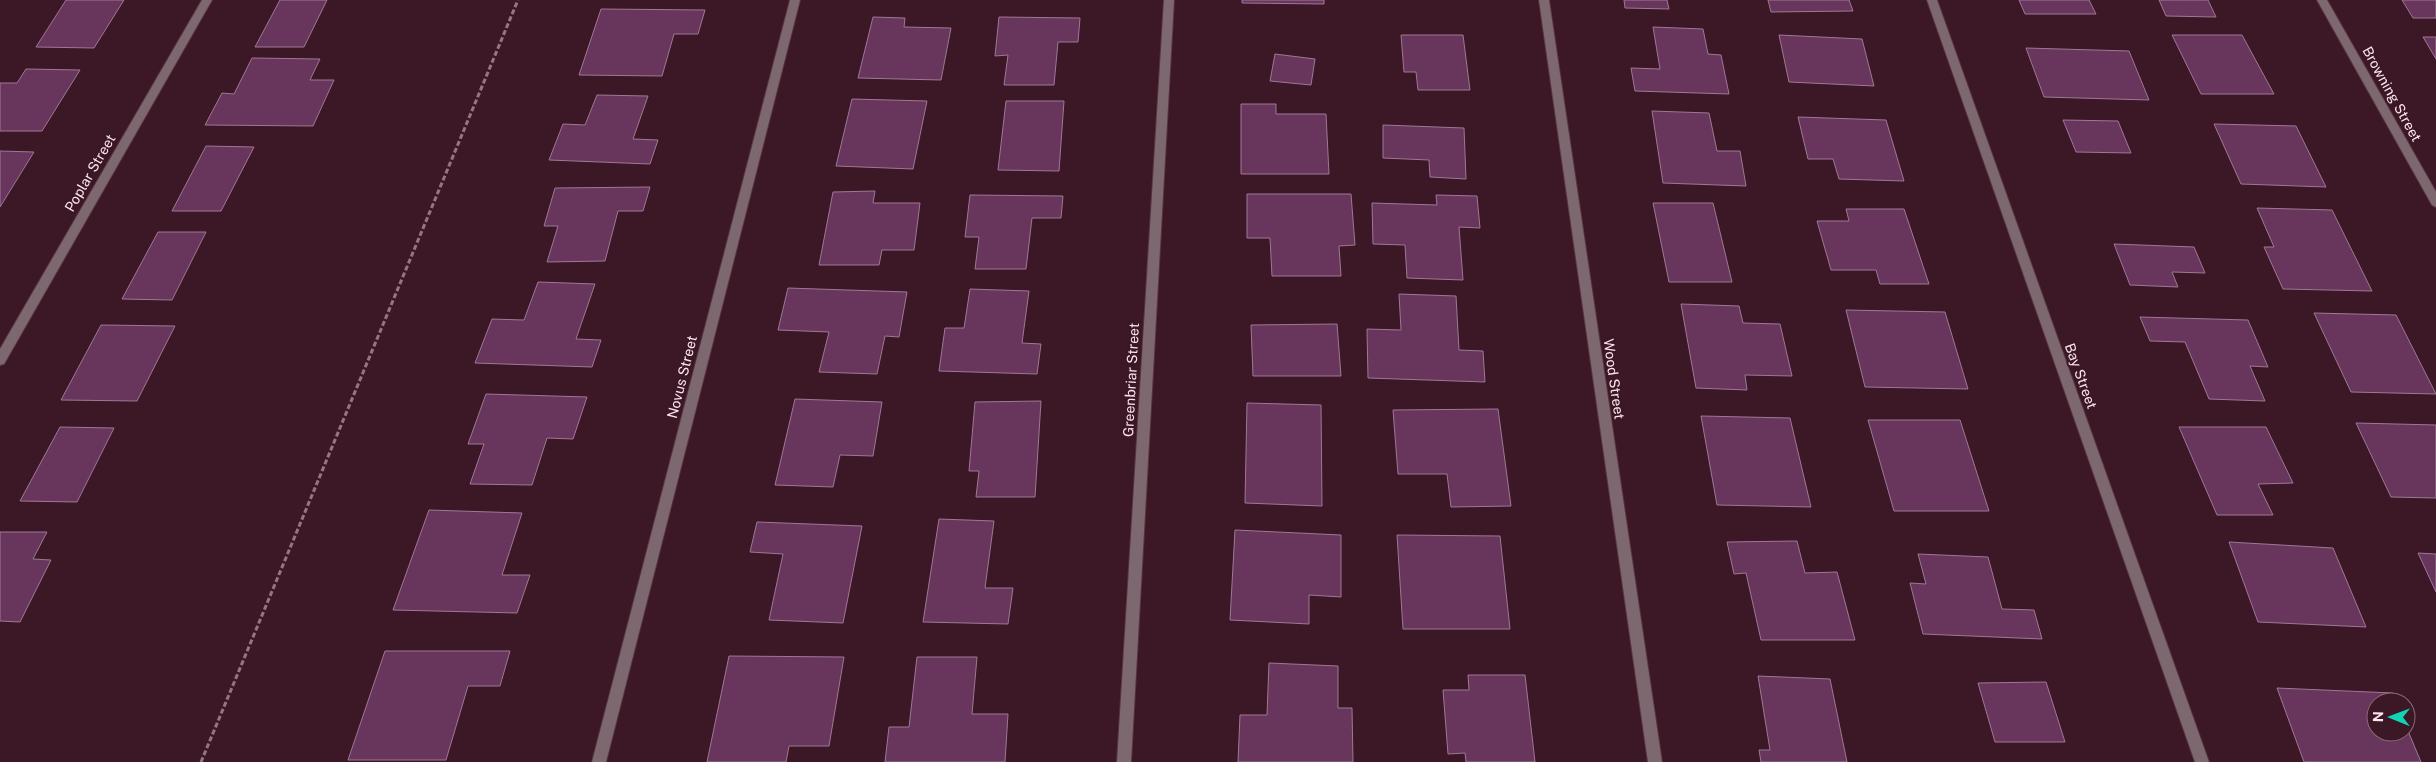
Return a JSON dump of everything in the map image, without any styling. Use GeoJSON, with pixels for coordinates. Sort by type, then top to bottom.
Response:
{"type":"FeatureCollection","features":[{"type":"Feature","properties":{"kind":"street","name":"Poplar Street"},"geometry":{"type":"LineString","coordinates":[[0,360],[207,0]]}},
{"type":"Feature","properties":{"kind":"street","name":"Novus Street"},"geometry":{"type":"LineString","coordinates":[[599,762],[795,0]]}},
{"type":"Feature","properties":{"kind":"street","name":"Greenbriar Street"},"geometry":{"type":"LineString","coordinates":[[1124,762],[1169,0]]}},
{"type":"Feature","properties":{"kind":"street","name":"Wood Street"},"geometry":{"type":"LineString","coordinates":[[1544,0],[1655,762]]}},
{"type":"Feature","properties":{"kind":"street","name":"Bay Street"},"geometry":{"type":"LineString","coordinates":[[1932,0],[2202,762]]}},
{"type":"Feature","properties":{"kind":"street","name":"Browning Street"},"geometry":{"type":"LineString","coordinates":[[2322,0],[2436,202]]}},
{"type":"Feature","properties":{"kind":"path"},"geometry":{"type":"LineString","coordinates":[[201,762],[518,0]]}},
{"type":"Feature","properties":{"kind":"building"},"geometry":{"type":"Polygon","coordinates":[[[66,0],[124,0],[94,48],[36,47],[66,0]]]}},
{"type":"Feature","properties":{"kind":"building"},"geometry":{"type":"Polygon","coordinates":[[[280,0],[327,0],[304,47],[255,47],[280,0]]]}},
{"type":"Feature","properties":{"kind":"building"},"geometry":{"type":"Polygon","coordinates":[[[1242,0],[1324,0],[1324,4],[1242,3],[1242,0]]]}},
{"type":"Feature","properties":{"kind":"building"},"geometry":{"type":"Polygon","coordinates":[[[1624,0],[1667,0],[1669,9],[1625,8],[1624,0]]]}},
{"type":"Feature","properties":{"kind":"building"},"geometry":{"type":"Polygon","coordinates":[[[1768,0],[1849,0],[1853,11],[1771,12],[1768,0]]]}},
{"type":"Feature","properties":{"kind":"building"},"geometry":{"type":"Polygon","coordinates":[[[2019,0],[2089,0],[2096,14],[2025,14],[2019,0]]]}},
{"type":"Feature","properties":{"kind":"building"},"geometry":{"type":"Polygon","coordinates":[[[2159,0],[2208,0],[2216,17],[2166,16],[2159,0]]]}},
{"type":"Feature","properties":{"kind":"building"},"geometry":{"type":"Polygon","coordinates":[[[2402,0],[2436,0],[2436,18],[2413,18],[2402,0]]]}},
{"type":"Feature","properties":{"kind":"building"},"geometry":{"type":"Polygon","coordinates":[[[601,9],[705,10],[698,34],[674,34],[662,76],[579,75],[601,9]]]}},
{"type":"Feature","properties":{"kind":"building"},"geometry":{"type":"Polygon","coordinates":[[[873,17],[905,18],[904,27],[951,28],[941,80],[858,78],[873,17]]]}},
{"type":"Feature","properties":{"kind":"building"},"geometry":{"type":"Polygon","coordinates":[[[999,17],[1080,18],[1078,42],[1058,42],[1054,85],[1004,85],[1008,55],[995,56],[999,17]]]}},
{"type":"Feature","properties":{"kind":"building"},"geometry":{"type":"Polygon","coordinates":[[[1653,27],[1703,29],[1708,54],[1721,55],[1729,94],[1635,91],[1631,68],[1660,69],[1653,27]]]}},
{"type":"Feature","properties":{"kind":"building"},"geometry":{"type":"Polygon","coordinates":[[[1401,35],[1463,35],[1470,90],[1418,90],[1416,72],[1404,72],[1401,35]]]}},
{"type":"Feature","properties":{"kind":"building"},"geometry":{"type":"Polygon","coordinates":[[[1779,35],[1862,39],[1874,86],[1789,82],[1779,35]]]}},
{"type":"Feature","properties":{"kind":"building"},"geometry":{"type":"Polygon","coordinates":[[[2172,35],[2242,35],[2274,94],[2201,94],[2172,35]]]}},
{"type":"Feature","properties":{"kind":"building"},"geometry":{"type":"Polygon","coordinates":[[[2423,37],[2436,37],[2436,59],[2423,37]]]}},
{"type":"Feature","properties":{"kind":"building"},"geometry":{"type":"Polygon","coordinates":[[[2026,48],[2129,51],[2149,100],[2044,97],[2026,48]]]}},
{"type":"Feature","properties":{"kind":"building"},"geometry":{"type":"Polygon","coordinates":[[[1275,54],[1315,59],[1311,85],[1270,81],[1275,54]]]}},
{"type":"Feature","properties":{"kind":"building"},"geometry":{"type":"Polygon","coordinates":[[[252,58],[320,59],[310,80],[334,80],[313,126],[205,125],[222,93],[234,94],[252,58]]]}},
{"type":"Feature","properties":{"kind":"building"},"geometry":{"type":"Polygon","coordinates":[[[26,69],[80,70],[42,131],[0,131],[0,83],[17,83],[26,69]]]}},
{"type":"Feature","properties":{"kind":"building"},"geometry":{"type":"Polygon","coordinates":[[[597,95],[648,96],[633,139],[658,140],[650,164],[549,160],[563,124],[585,125],[597,95]]]}},
{"type":"Feature","properties":{"kind":"building"},"geometry":{"type":"Polygon","coordinates":[[[852,99],[927,101],[913,169],[836,166],[852,99]]]}},
{"type":"Feature","properties":{"kind":"building"},"geometry":{"type":"Polygon","coordinates":[[[1006,101],[1064,101],[1059,171],[998,170],[1006,101]]]}},
{"type":"Feature","properties":{"kind":"building"},"geometry":{"type":"Polygon","coordinates":[[[1241,104],[1276,104],[1276,114],[1326,114],[1329,174],[1241,174],[1241,104]]]}},
{"type":"Feature","properties":{"kind":"building"},"geometry":{"type":"Polygon","coordinates":[[[1652,111],[1709,113],[1717,151],[1740,151],[1746,186],[1663,183],[1652,111]]]}},
{"type":"Feature","properties":{"kind":"building"},"geometry":{"type":"Polygon","coordinates":[[[1798,117],[1886,120],[1904,181],[1839,179],[1833,159],[1808,159],[1798,117]]]}},
{"type":"Feature","properties":{"kind":"building"},"geometry":{"type":"Polygon","coordinates":[[[2063,120],[2118,121],[2131,153],[2076,152],[2063,120]]]}},
{"type":"Feature","properties":{"kind":"building"},"geometry":{"type":"Polygon","coordinates":[[[2214,124],[2296,126],[2326,187],[2241,184],[2214,124]]]}},
{"type":"Feature","properties":{"kind":"building"},"geometry":{"type":"Polygon","coordinates":[[[1383,125],[1464,128],[1466,179],[1430,177],[1429,160],[1383,158],[1383,125]]]}},
{"type":"Feature","properties":{"kind":"building"},"geometry":{"type":"Polygon","coordinates":[[[206,146],[254,147],[221,211],[172,211],[206,146]]]}},
{"type":"Feature","properties":{"kind":"building"},"geometry":{"type":"Polygon","coordinates":[[[0,151],[34,152],[0,207],[0,151]]]}},
{"type":"Feature","properties":{"kind":"building"},"geometry":{"type":"Polygon","coordinates":[[[650,187],[643,211],[618,211],[605,261],[547,262],[558,226],[544,226],[555,188],[650,187]]]}},
{"type":"Feature","properties":{"kind":"building"},"geometry":{"type":"Polygon","coordinates":[[[875,191],[873,203],[920,203],[914,250],[882,250],[879,265],[819,265],[833,192],[875,191]]]}},
{"type":"Feature","properties":{"kind":"building"},"geometry":{"type":"Polygon","coordinates":[[[1247,194],[1351,194],[1355,245],[1339,246],[1341,276],[1272,276],[1270,238],[1247,238],[1247,194]]]}},
{"type":"Feature","properties":{"kind":"building"},"geometry":{"type":"Polygon","coordinates":[[[970,195],[1063,196],[1061,218],[1032,218],[1026,269],[975,269],[979,237],[965,237],[970,195]]]}},
{"type":"Feature","properties":{"kind":"building"},"geometry":{"type":"Polygon","coordinates":[[[1436,195],[1477,196],[1480,228],[1459,227],[1463,280],[1407,278],[1405,245],[1373,244],[1372,203],[1437,205],[1436,195]]]}},
{"type":"Feature","properties":{"kind":"building"},"geometry":{"type":"Polygon","coordinates":[[[1653,203],[1713,203],[1732,282],[1669,282],[1653,203]]]}},
{"type":"Feature","properties":{"kind":"building"},"geometry":{"type":"Polygon","coordinates":[[[2257,208],[2332,210],[2372,291],[2283,289],[2264,247],[2274,247],[2257,208]]]}},
{"type":"Feature","properties":{"kind":"building"},"geometry":{"type":"Polygon","coordinates":[[[1846,209],[1904,209],[1929,284],[1880,284],[1876,270],[1831,270],[1817,221],[1849,221],[1846,209]]]}},
{"type":"Feature","properties":{"kind":"building"},"geometry":{"type":"Polygon","coordinates":[[[158,232],[206,232],[172,300],[122,299],[158,232]]]}},
{"type":"Feature","properties":{"kind":"building"},"geometry":{"type":"Polygon","coordinates":[[[2114,244],[2194,247],[2205,273],[2172,272],[2178,287],[2130,285],[2114,244]]]}},
{"type":"Feature","properties":{"kind":"building"},"geometry":{"type":"Polygon","coordinates":[[[538,282],[595,284],[576,339],[601,340],[592,367],[475,363],[492,319],[524,320],[538,282]]]}},
{"type":"Feature","properties":{"kind":"building"},"geometry":{"type":"Polygon","coordinates":[[[788,288],[907,292],[899,337],[885,336],[877,374],[819,372],[829,332],[778,330],[788,288]]]}},
{"type":"Feature","properties":{"kind":"building"},"geometry":{"type":"Polygon","coordinates":[[[970,289],[1029,291],[1022,343],[1041,344],[1037,374],[939,371],[945,328],[964,328],[970,289]]]}},
{"type":"Feature","properties":{"kind":"building"},"geometry":{"type":"Polygon","coordinates":[[[1399,294],[1456,296],[1459,350],[1483,351],[1485,382],[1368,378],[1367,329],[1401,330],[1399,294]]]}},
{"type":"Feature","properties":{"kind":"building"},"geometry":{"type":"Polygon","coordinates":[[[1681,304],[1739,306],[1743,323],[1780,324],[1792,376],[1745,375],[1747,390],[1696,388],[1681,304]]]}},
{"type":"Feature","properties":{"kind":"building"},"geometry":{"type":"Polygon","coordinates":[[[1846,310],[1945,312],[1968,389],[1865,387],[1846,310]]]}},
{"type":"Feature","properties":{"kind":"building"},"geometry":{"type":"Polygon","coordinates":[[[2314,313],[2396,315],[2436,394],[2351,392],[2314,313]]]}},
{"type":"Feature","properties":{"kind":"building"},"geometry":{"type":"Polygon","coordinates":[[[2140,317],[2248,320],[2268,367],[2250,366],[2265,401],[2209,399],[2185,342],[2150,341],[2140,317]]]}},
{"type":"Feature","properties":{"kind":"building"},"geometry":{"type":"Polygon","coordinates":[[[1337,324],[1341,376],[1253,376],[1251,325],[1337,324]]]}},
{"type":"Feature","properties":{"kind":"building"},"geometry":{"type":"Polygon","coordinates":[[[101,325],[175,326],[137,401],[61,400],[101,325]]]}},
{"type":"Feature","properties":{"kind":"building"},"geometry":{"type":"Polygon","coordinates":[[[486,394],[587,397],[573,439],[547,438],[532,485],[470,484],[484,444],[468,444],[486,394]]]}},
{"type":"Feature","properties":{"kind":"building"},"geometry":{"type":"Polygon","coordinates":[[[795,399],[882,402],[873,456],[840,455],[833,487],[775,485],[795,399]]]}},
{"type":"Feature","properties":{"kind":"building"},"geometry":{"type":"Polygon","coordinates":[[[1041,401],[1035,497],[976,497],[979,471],[969,471],[975,402],[1041,401]]]}},
{"type":"Feature","properties":{"kind":"building"},"geometry":{"type":"Polygon","coordinates":[[[1247,403],[1321,405],[1322,506],[1245,503],[1247,403]]]}},
{"type":"Feature","properties":{"kind":"building"},"geometry":{"type":"Polygon","coordinates":[[[1498,409],[1511,506],[1451,507],[1447,474],[1398,474],[1393,410],[1498,409]]]}},
{"type":"Feature","properties":{"kind":"building"},"geometry":{"type":"Polygon","coordinates":[[[1701,416],[1790,418],[1811,507],[1717,505],[1701,416]]]}},
{"type":"Feature","properties":{"kind":"building"},"geometry":{"type":"Polygon","coordinates":[[[1868,420],[1960,420],[1989,511],[1894,511],[1868,420]]]}},
{"type":"Feature","properties":{"kind":"building"},"geometry":{"type":"Polygon","coordinates":[[[2356,423],[2436,425],[2436,498],[2391,497],[2356,423]]]}},
{"type":"Feature","properties":{"kind":"building"},"geometry":{"type":"Polygon","coordinates":[[[60,427],[114,428],[77,502],[20,501],[60,427]]]}},
{"type":"Feature","properties":{"kind":"building"},"geometry":{"type":"Polygon","coordinates":[[[2179,427],[2266,427],[2293,483],[2258,484],[2273,515],[2217,515],[2179,427]]]}},
{"type":"Feature","properties":{"kind":"building"},"geometry":{"type":"Polygon","coordinates":[[[429,510],[522,513],[502,575],[530,575],[517,613],[393,610],[429,510]]]}},
{"type":"Feature","properties":{"kind":"building"},"geometry":{"type":"Polygon","coordinates":[[[939,519],[994,521],[985,588],[1013,588],[1008,624],[923,622],[939,519]]]}},
{"type":"Feature","properties":{"kind":"building"},"geometry":{"type":"Polygon","coordinates":[[[757,522],[862,526],[843,623],[769,620],[783,554],[750,552],[757,522]]]}},
{"type":"Feature","properties":{"kind":"building"},"geometry":{"type":"Polygon","coordinates":[[[1235,530],[1341,535],[1341,597],[1309,595],[1309,624],[1230,620],[1235,530]]]}},
{"type":"Feature","properties":{"kind":"building"},"geometry":{"type":"Polygon","coordinates":[[[0,532],[47,532],[33,559],[51,560],[20,622],[0,621],[0,532]]]}},
{"type":"Feature","properties":{"kind":"building"},"geometry":{"type":"Polygon","coordinates":[[[1397,535],[1500,536],[1510,629],[1403,629],[1397,535]]]}},
{"type":"Feature","properties":{"kind":"building"},"geometry":{"type":"Polygon","coordinates":[[[1797,541],[1805,573],[1837,572],[1855,640],[1761,640],[1746,573],[1734,574],[1727,542],[1797,541]]]}},
{"type":"Feature","properties":{"kind":"building"},"geometry":{"type":"Polygon","coordinates":[[[2229,542],[2333,548],[2366,627],[2258,622],[2229,542]]]}},
{"type":"Feature","properties":{"kind":"building"},"geometry":{"type":"Polygon","coordinates":[[[2418,553],[2436,554],[2436,592],[2418,553]]]}},
{"type":"Feature","properties":{"kind":"building"},"geometry":{"type":"Polygon","coordinates":[[[1918,554],[1988,557],[2002,609],[2034,610],[2042,639],[1923,634],[1910,583],[1926,584],[1918,554]]]}},
{"type":"Feature","properties":{"kind":"building"},"geometry":{"type":"Polygon","coordinates":[[[385,651],[510,651],[500,686],[468,686],[446,760],[348,760],[385,651]]]}},
{"type":"Feature","properties":{"kind":"building"},"geometry":{"type":"Polygon","coordinates":[[[729,656],[844,657],[829,746],[789,746],[786,762],[707,762],[729,656]]]}},
{"type":"Feature","properties":{"kind":"building"},"geometry":{"type":"Polygon","coordinates":[[[917,657],[977,657],[972,714],[1008,714],[1005,762],[885,762],[889,727],[909,727],[917,657]]]}},
{"type":"Feature","properties":{"kind":"building"},"geometry":{"type":"Polygon","coordinates":[[[1269,663],[1338,666],[1338,708],[1352,708],[1353,762],[1238,762],[1240,715],[1267,715],[1269,663]]]}},
{"type":"Feature","properties":{"kind":"building"},"geometry":{"type":"Polygon","coordinates":[[[1468,675],[1525,675],[1535,762],[1466,762],[1465,753],[1448,754],[1443,690],[1469,690],[1468,675]]]}},
{"type":"Feature","properties":{"kind":"building"},"geometry":{"type":"Polygon","coordinates":[[[1758,676],[1830,679],[1847,762],[1761,762],[1759,750],[1770,750],[1758,676]]]}},
{"type":"Feature","properties":{"kind":"building"},"geometry":{"type":"Polygon","coordinates":[[[2046,682],[2065,742],[1995,742],[1978,683],[2046,682]]]}},
{"type":"Feature","properties":{"kind":"building"},"geometry":{"type":"Polygon","coordinates":[[[2277,688],[2370,692],[2366,692],[2366,742],[2413,742],[2421,762],[2304,762],[2277,688]]]}}]}
